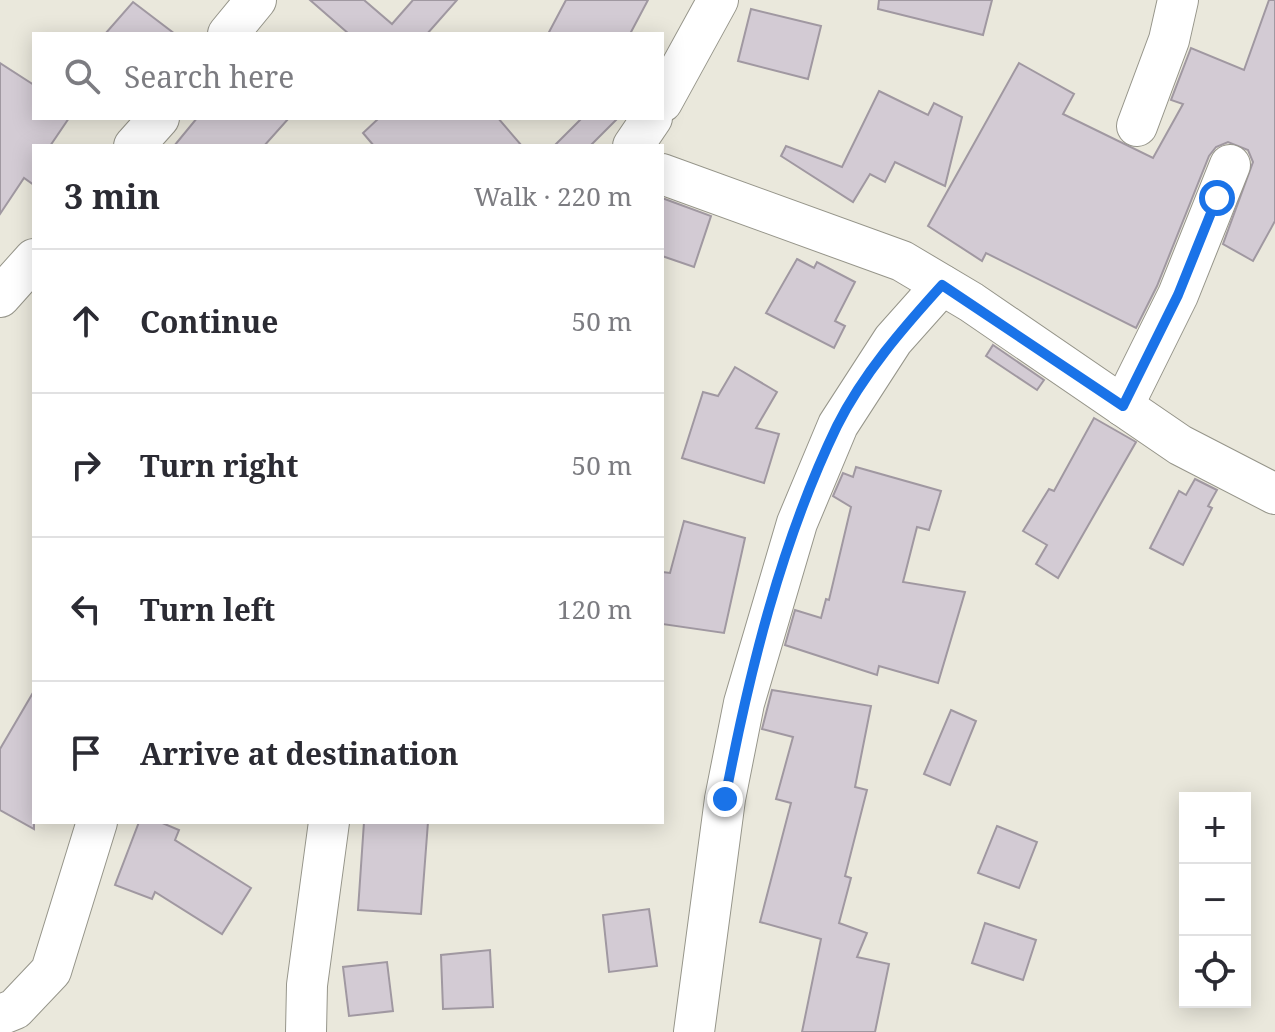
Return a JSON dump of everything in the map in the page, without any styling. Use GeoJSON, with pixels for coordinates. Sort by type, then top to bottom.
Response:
{"type":"FeatureCollection","features":[{"type":"Feature","properties":{"kind":"street"},"geometry":{"type":"LineString","coordinates":[[230,32],[256,0]]}},
{"type":"Feature","properties":{"kind":"street"},"geometry":{"type":"LineString","coordinates":[[664,98],[718,0]]}},
{"type":"Feature","properties":{"kind":"street"},"geometry":{"type":"LineString","coordinates":[[1137,126],[1169,40],[1178,0]]}},
{"type":"Feature","properties":{"kind":"street"},"geometry":{"type":"LineString","coordinates":[[136,144],[157,120]]}},
{"type":"Feature","properties":{"kind":"street"},"geometry":{"type":"LineString","coordinates":[[634,144],[651,120]]}},
{"type":"Feature","properties":{"kind":"street"},"geometry":{"type":"LineString","coordinates":[[1123,406],[1178,295],[1230,165]]}},
{"type":"Feature","properties":{"kind":"street"},"geometry":{"type":"LineString","coordinates":[[664,175],[902,261],[1180,445],[1275,494]]}},
{"type":"Feature","properties":{"kind":"street"},"geometry":{"type":"LineString","coordinates":[[0,297],[32,261]]}},
{"type":"Feature","properties":{"kind":"street"},"geometry":{"type":"LineString","coordinates":[[694,1032],[725,799],[744,703],[797,523],[838,425],[893,340],[942,285]]}},
{"type":"Feature","properties":{"kind":"street"},"geometry":{"type":"LineString","coordinates":[[0,1015],[15,1009],[51,971],[96,824]]}},
{"type":"Feature","properties":{"kind":"street"},"geometry":{"type":"LineString","coordinates":[[306,1032],[307,985],[329,824]]}},
{"type":"Feature","properties":{"kind":"building"},"geometry":{"type":"Polygon","coordinates":[[[310,0],[364,0],[392,24],[413,0],[457,0],[429,32],[347,32],[310,0]]]}},
{"type":"Feature","properties":{"kind":"building"},"geometry":{"type":"Polygon","coordinates":[[[566,0],[648,0],[631,32],[549,32],[566,0]]]}},
{"type":"Feature","properties":{"kind":"building"},"geometry":{"type":"Polygon","coordinates":[[[879,0],[992,0],[983,35],[878,9],[879,0]]]}},
{"type":"Feature","properties":{"kind":"building"},"geometry":{"type":"Polygon","coordinates":[[[1269,0],[1275,0],[1275,221],[1253,261],[1223,244],[1253,162],[1248,150],[1228,142],[1216,147],[1209,156],[1157,286],[1136,328],[986,253],[982,261],[928,226],[1019,63],[1074,94],[1063,114],[1153,158],[1183,104],[1171,100],[1191,48],[1244,70],[1269,0]]]}},
{"type":"Feature","properties":{"kind":"building"},"geometry":{"type":"Polygon","coordinates":[[[133,2],[172,32],[107,32],[133,2]]]}},
{"type":"Feature","properties":{"kind":"building"},"geometry":{"type":"Polygon","coordinates":[[[751,9],[821,26],[808,79],[738,61],[751,9]]]}},
{"type":"Feature","properties":{"kind":"building"},"geometry":{"type":"Polygon","coordinates":[[[0,63],[32,84],[32,120],[68,120],[51,144],[32,144],[32,184],[24,178],[0,214],[0,63]]]}},
{"type":"Feature","properties":{"kind":"building"},"geometry":{"type":"Polygon","coordinates":[[[879,91],[928,115],[934,103],[962,117],[945,186],[895,162],[885,182],[870,174],[853,202],[781,156],[786,146],[842,167],[879,91]]]}},
{"type":"Feature","properties":{"kind":"building"},"geometry":{"type":"Polygon","coordinates":[[[195,120],[287,120],[266,144],[176,144],[195,120]]]}},
{"type":"Feature","properties":{"kind":"building"},"geometry":{"type":"Polygon","coordinates":[[[377,120],[500,120],[520,144],[372,144],[363,133],[377,120]]]}},
{"type":"Feature","properties":{"kind":"building"},"geometry":{"type":"Polygon","coordinates":[[[580,120],[616,120],[592,144],[556,144],[580,120]]]}},
{"type":"Feature","properties":{"kind":"building"},"geometry":{"type":"Polygon","coordinates":[[[664,199],[711,216],[694,267],[664,257],[664,199]]]}},
{"type":"Feature","properties":{"kind":"building"},"geometry":{"type":"Polygon","coordinates":[[[797,259],[814,268],[817,262],[855,282],[835,321],[845,326],[834,348],[766,313],[797,259]]]}},
{"type":"Feature","properties":{"kind":"building"},"geometry":{"type":"Polygon","coordinates":[[[993,345],[1044,380],[1037,390],[986,356],[993,345]]]}},
{"type":"Feature","properties":{"kind":"building"},"geometry":{"type":"Polygon","coordinates":[[[735,367],[777,392],[756,428],[779,434],[764,483],[682,458],[703,392],[718,396],[735,367]]]}},
{"type":"Feature","properties":{"kind":"building"},"geometry":{"type":"Polygon","coordinates":[[[1094,418],[1136,442],[1058,578],[1036,564],[1047,545],[1023,531],[1049,489],[1054,491],[1094,418]]]}},
{"type":"Feature","properties":{"kind":"building"},"geometry":{"type":"Polygon","coordinates":[[[856,467],[941,491],[929,530],[917,527],[903,582],[965,592],[938,683],[879,666],[877,675],[785,645],[795,610],[821,618],[826,599],[829,600],[851,507],[833,496],[843,473],[853,477],[856,467]]]}},
{"type":"Feature","properties":{"kind":"building"},"geometry":{"type":"Polygon","coordinates":[[[1195,479],[1217,490],[1208,506],[1212,508],[1183,565],[1150,548],[1179,491],[1186,495],[1195,479]]]}},
{"type":"Feature","properties":{"kind":"building"},"geometry":{"type":"Polygon","coordinates":[[[684,521],[745,538],[724,633],[664,624],[664,572],[670,573],[684,521]]]}},
{"type":"Feature","properties":{"kind":"building"},"geometry":{"type":"Polygon","coordinates":[[[772,690],[871,706],[855,787],[867,790],[845,876],[851,878],[839,923],[867,933],[857,957],[889,964],[875,1032],[802,1032],[821,939],[760,922],[791,803],[776,799],[793,737],[762,729],[772,690]]]}},
{"type":"Feature","properties":{"kind":"building"},"geometry":{"type":"Polygon","coordinates":[[[32,694],[34,829],[0,810],[0,749],[32,694]]]}},
{"type":"Feature","properties":{"kind":"building"},"geometry":{"type":"Polygon","coordinates":[[[951,710],[976,721],[950,785],[924,774],[951,710]]]}},
{"type":"Feature","properties":{"kind":"building"},"geometry":{"type":"Polygon","coordinates":[[[138,824],[165,824],[179,830],[175,840],[251,888],[222,934],[155,892],[152,899],[115,885],[138,824]]]}},
{"type":"Feature","properties":{"kind":"building"},"geometry":{"type":"Polygon","coordinates":[[[364,824],[428,824],[421,914],[358,910],[364,824]]]}},
{"type":"Feature","properties":{"kind":"building"},"geometry":{"type":"Polygon","coordinates":[[[997,826],[1037,842],[1019,888],[978,873],[997,826]]]}},
{"type":"Feature","properties":{"kind":"building"},"geometry":{"type":"Polygon","coordinates":[[[649,909],[657,966],[609,972],[603,915],[649,909]]]}},
{"type":"Feature","properties":{"kind":"building"},"geometry":{"type":"Polygon","coordinates":[[[985,923],[1036,940],[1023,980],[972,963],[985,923]]]}},
{"type":"Feature","properties":{"kind":"building"},"geometry":{"type":"Polygon","coordinates":[[[490,950],[493,1007],[443,1009],[441,955],[490,950]]]}},
{"type":"Feature","properties":{"kind":"building"},"geometry":{"type":"Polygon","coordinates":[[[387,962],[393,1011],[349,1016],[343,967],[387,962]]]}},
{"type":"Feature","properties":{"kind":"route"},"geometry":{"type":"LineString","coordinates":[[725,799],[744,703],[797,523],[838,425],[893,340],[942,285],[1123,406],[1178,295],[1217,198]]}}]}
